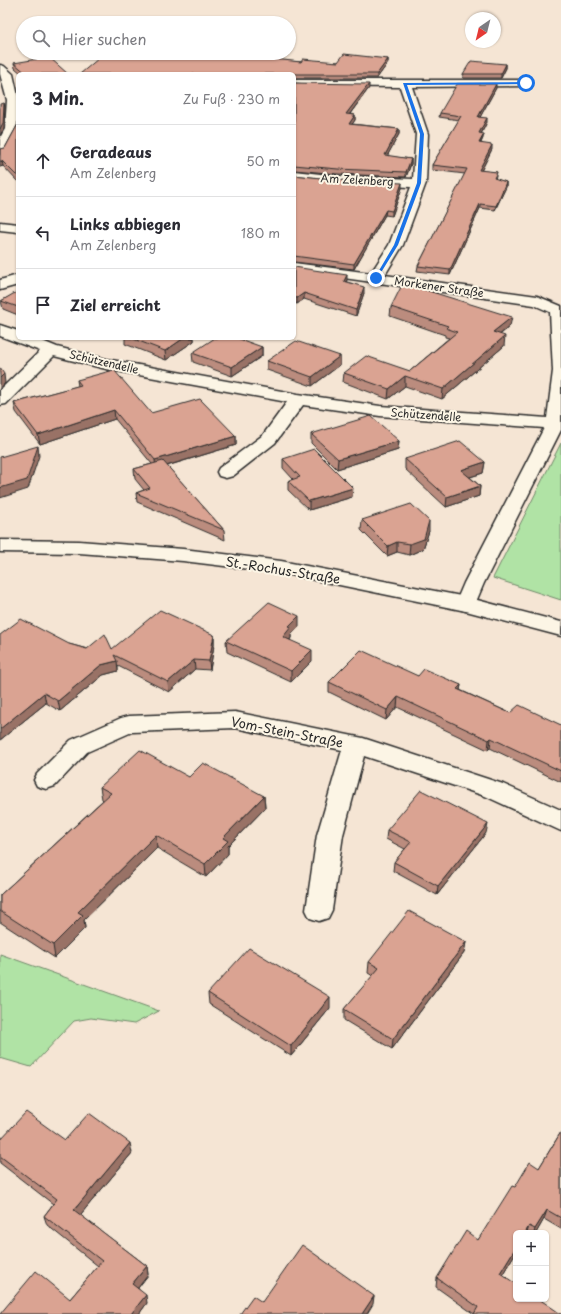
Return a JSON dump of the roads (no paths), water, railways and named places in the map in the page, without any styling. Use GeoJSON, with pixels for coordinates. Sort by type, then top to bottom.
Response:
{"type":"FeatureCollection","features":[{"type":"Feature","properties":{"kind":"street"},"geometry":{"type":"LineString","coordinates":[[0,150],[12,129],[13,100],[6,73]]}},
{"type":"Feature","properties":{"kind":"street"},"geometry":{"type":"LineString","coordinates":[[296,83],[526,83]]}},
{"type":"Feature","properties":{"kind":"street"},"geometry":{"type":"LineString","coordinates":[[376,278],[396,245],[419,183],[422,134],[405,84]]}},
{"type":"Feature","properties":{"kind":"street","name":"Am Zelenberg"},"geometry":{"type":"LineString","coordinates":[[296,175],[338,180],[419,183]]}},
{"type":"Feature","properties":{"kind":"street"},"geometry":{"type":"LineString","coordinates":[[0,226],[16,228]]}},
{"type":"Feature","properties":{"kind":"street","name":"Morkener Straße"},"geometry":{"type":"LineString","coordinates":[[296,267],[537,301],[558,310],[561,371],[555,424]]}},
{"type":"Feature","properties":{"kind":"street"},"geometry":{"type":"LineString","coordinates":[[0,285],[16,281]]}},
{"type":"Feature","properties":{"kind":"street","name":"Schützendelle"},"geometry":{"type":"LineString","coordinates":[[0,330],[16,337]]}},
{"type":"Feature","properties":{"kind":"street","name":"Schützendelle"},"geometry":{"type":"LineString","coordinates":[[24,340],[51,350],[106,364],[298,399],[380,411],[555,424]]}},
{"type":"Feature","properties":{"kind":"street","name":"Schützendelle"},"geometry":{"type":"LineString","coordinates":[[0,400],[51,350]]}},
{"type":"Feature","properties":{"kind":"street"},"geometry":{"type":"LineString","coordinates":[[226,472],[269,439],[298,399]]}},
{"type":"Feature","properties":{"kind":"street"},"geometry":{"type":"LineString","coordinates":[[466,604],[474,583],[555,424]]}},
{"type":"Feature","properties":{"kind":"street","name":"St.-Rochus-Straße"},"geometry":{"type":"LineString","coordinates":[[0,546],[86,548],[183,555],[281,567],[466,604],[561,629]]}},
{"type":"Feature","properties":{"kind":"street","name":"Vom-Stein-Straße"},"geometry":{"type":"LineString","coordinates":[[46,780],[80,746],[129,724],[235,720],[355,744],[494,790],[561,821]]}},
{"type":"Feature","properties":{"kind":"street","name":"Vom-Stein-Straße"},"geometry":{"type":"LineString","coordinates":[[320,910],[330,835],[355,744]]}}]}
